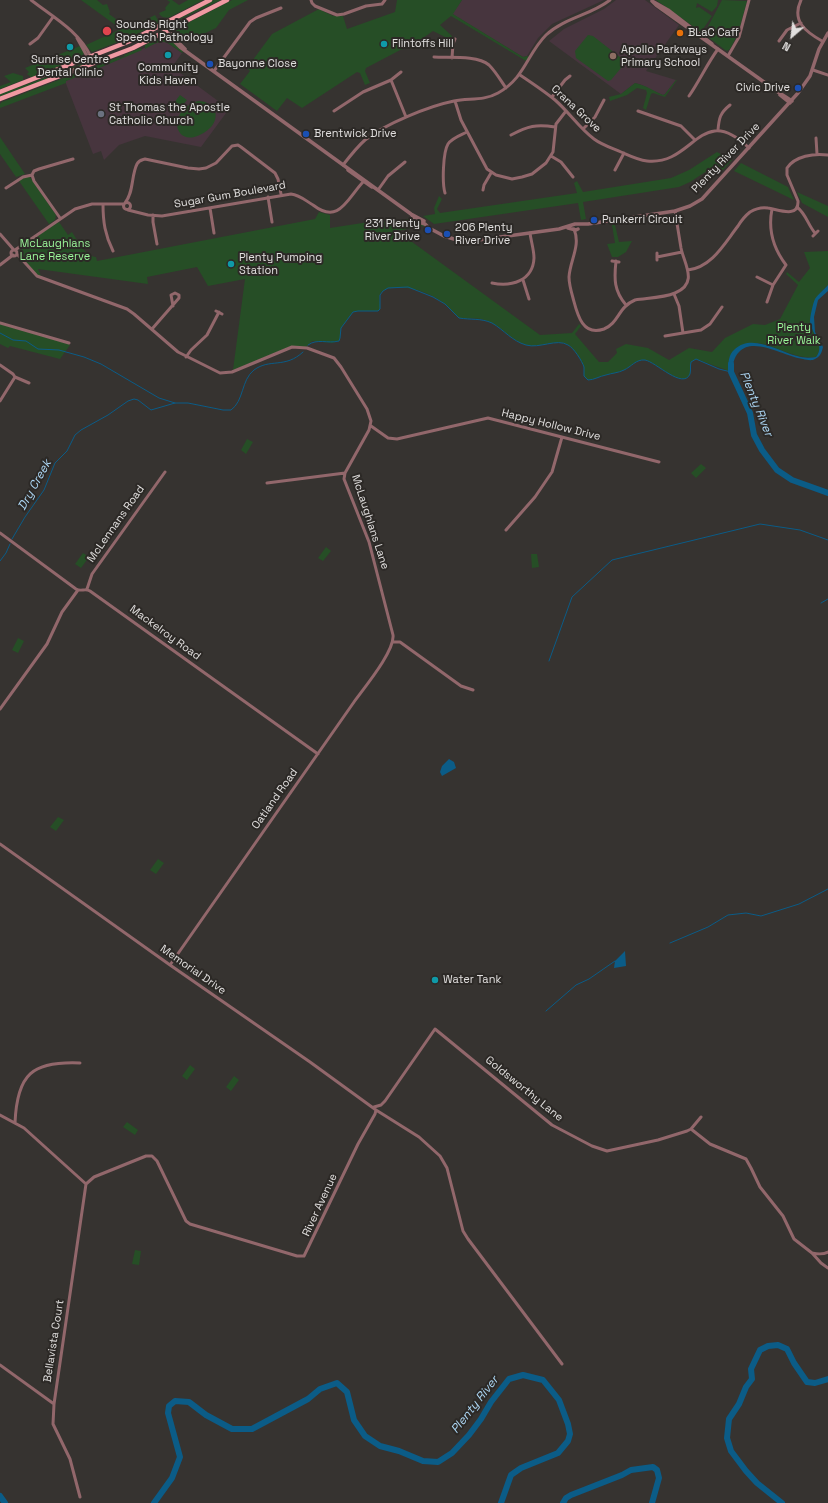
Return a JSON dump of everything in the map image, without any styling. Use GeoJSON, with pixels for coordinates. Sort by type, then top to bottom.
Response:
{"type":"FeatureCollection","features":[{"type":"Feature","properties":{"kind":"main road"},"geometry":{"type":"LineString","coordinates":[[0,92],[90,58],[135,38],[210,0]]}},
{"type":"Feature","properties":{"kind":"main road"},"geometry":{"type":"LineString","coordinates":[[0,99],[133,48],[227,0]]}},
{"type":"Feature","properties":{"kind":"main road"},"geometry":{"type":"LineString","coordinates":[[90,58],[92,64]]}},
{"type":"Feature","properties":{"kind":"street"},"geometry":{"type":"LineString","coordinates":[[31,0],[73,33],[81,42],[90,58]]}},
{"type":"Feature","properties":{"kind":"street"},"geometry":{"type":"LineString","coordinates":[[311,0],[315,6],[332,14],[339,15],[366,6],[382,4],[385,0]]}},
{"type":"Feature","properties":{"kind":"street"},"geometry":{"type":"LineString","coordinates":[[343,165],[364,140],[379,130],[406,117],[455,101],[492,96],[506,88],[520,75],[540,43],[551,31],[610,0]]}},
{"type":"Feature","properties":{"kind":"street"},"geometry":{"type":"LineString","coordinates":[[652,0],[656,5],[706,42],[728,56],[791,102]]}},
{"type":"Feature","properties":{"kind":"street"},"geometry":{"type":"LineString","coordinates":[[728,56],[739,37],[749,0]]}},
{"type":"Feature","properties":{"kind":"street"},"geometry":{"type":"LineString","coordinates":[[801,0],[798,12],[801,23],[807,31],[822,41]]}},
{"type":"Feature","properties":{"kind":"street"},"geometry":{"type":"LineString","coordinates":[[214,71],[250,22],[281,8]]}},
{"type":"Feature","properties":{"kind":"street"},"geometry":{"type":"LineString","coordinates":[[30,44],[38,38],[53,17]]}},
{"type":"Feature","properties":{"kind":"street","name":"Plenty River Drive"},"geometry":{"type":"LineString","coordinates":[[165,23],[178,42],[190,54],[411,214],[418,222],[425,224],[432,230],[448,238],[468,241],[576,227],[675,211],[690,206],[704,197],[791,102],[813,70],[817,53],[822,41],[828,33]]}},
{"type":"Feature","properties":{"kind":"street"},"geometry":{"type":"LineString","coordinates":[[779,41],[787,30],[801,23]]}},
{"type":"Feature","properties":{"kind":"street"},"geometry":{"type":"LineString","coordinates":[[452,58],[453,44],[455,40]]}},
{"type":"Feature","properties":{"kind":"street"},"geometry":{"type":"LineString","coordinates":[[689,96],[718,49]]}},
{"type":"Feature","properties":{"kind":"street"},"geometry":{"type":"LineString","coordinates":[[434,57],[478,60],[485,63],[491,67],[506,88]]}},
{"type":"Feature","properties":{"kind":"street"},"geometry":{"type":"LineString","coordinates":[[813,70],[828,76]]}},
{"type":"Feature","properties":{"kind":"street"},"geometry":{"type":"LineString","coordinates":[[334,111],[363,92],[391,80],[401,72]]}},
{"type":"Feature","properties":{"kind":"street","name":"Crana Grove"},"geometry":{"type":"LineString","coordinates":[[520,75],[552,97],[594,139],[641,160],[661,161],[677,155],[695,140],[709,132],[718,130]]}},
{"type":"Feature","properties":{"kind":"street"},"geometry":{"type":"LineString","coordinates":[[552,97],[570,76]]}},
{"type":"Feature","properties":{"kind":"street"},"geometry":{"type":"LineString","coordinates":[[391,80],[406,117]]}},
{"type":"Feature","properties":{"kind":"street"},"geometry":{"type":"LineString","coordinates":[[583,129],[595,117],[604,100]]}},
{"type":"Feature","properties":{"kind":"street"},"geometry":{"type":"LineString","coordinates":[[455,101],[459,116],[484,164],[492,173],[506,178],[522,178],[538,171],[551,156],[555,127],[566,111]]}},
{"type":"Feature","properties":{"kind":"street"},"geometry":{"type":"LineString","coordinates":[[730,106],[721,114],[718,130],[732,134],[750,148]]}},
{"type":"Feature","properties":{"kind":"street"},"geometry":{"type":"LineString","coordinates":[[638,111],[681,126],[695,140]]}},
{"type":"Feature","properties":{"kind":"street"},"geometry":{"type":"LineString","coordinates":[[511,135],[525,127],[536,125],[555,127]]}},
{"type":"Feature","properties":{"kind":"street"},"geometry":{"type":"LineString","coordinates":[[445,193],[443,186],[447,148],[452,140],[467,132]]}},
{"type":"Feature","properties":{"kind":"street"},"geometry":{"type":"LineString","coordinates":[[816,138],[817,154]]}},
{"type":"Feature","properties":{"kind":"street"},"geometry":{"type":"LineString","coordinates":[[130,194],[124,204],[126,209],[131,206],[130,194],[136,166],[141,160],[145,159],[188,168],[206,168],[216,163],[231,147],[236,145],[241,147],[275,173],[278,179],[281,194]]}},
{"type":"Feature","properties":{"kind":"street"},"geometry":{"type":"LineString","coordinates":[[615,170],[624,153]]}},
{"type":"Feature","properties":{"kind":"street"},"geometry":{"type":"LineString","coordinates":[[688,270],[699,268],[712,260],[748,214],[760,208],[787,212],[793,211],[797,207],[798,200],[787,176],[786,168],[800,158],[817,154],[828,155]]}},
{"type":"Feature","properties":{"kind":"street"},"geometry":{"type":"LineString","coordinates":[[551,156],[561,162],[573,177]]}},
{"type":"Feature","properties":{"kind":"street"},"geometry":{"type":"LineString","coordinates":[[6,188],[23,176],[32,175],[34,171],[73,159]]}},
{"type":"Feature","properties":{"kind":"street"},"geometry":{"type":"LineString","coordinates":[[378,190],[388,176],[405,162]]}},
{"type":"Feature","properties":{"kind":"street"},"geometry":{"type":"LineString","coordinates":[[483,190],[484,184],[492,173]]}},
{"type":"Feature","properties":{"kind":"street"},"geometry":{"type":"LineString","coordinates":[[32,175],[32,179],[60,218]]}},
{"type":"Feature","properties":{"kind":"street","name":"Sugar Gum Boulevard"},"geometry":{"type":"LineString","coordinates":[[0,265],[27,242],[60,218],[81,207],[92,204],[112,205],[153,216],[169,215],[210,208],[281,194],[295,194],[321,211],[329,213],[342,208],[362,180]]}},
{"type":"Feature","properties":{"kind":"street"},"geometry":{"type":"LineString","coordinates":[[268,197],[272,222]]}},
{"type":"Feature","properties":{"kind":"street","name":"Sugar Gum Boulevard"},"geometry":{"type":"LineString","coordinates":[[112,205],[124,204],[128,202],[131,206],[144,214]]}},
{"type":"Feature","properties":{"kind":"street"},"geometry":{"type":"LineString","coordinates":[[103,204],[105,231],[113,251]]}},
{"type":"Feature","properties":{"kind":"street"},"geometry":{"type":"LineString","coordinates":[[797,207],[804,214],[815,233]]}},
{"type":"Feature","properties":{"kind":"street"},"geometry":{"type":"LineString","coordinates":[[210,208],[214,233]]}},
{"type":"Feature","properties":{"kind":"street"},"geometry":{"type":"LineString","coordinates":[[767,302],[773,285],[786,265],[771,232],[770,221],[772,209]]}},
{"type":"Feature","properties":{"kind":"street"},"geometry":{"type":"LineString","coordinates":[[576,227],[576,250],[570,269],[569,280],[577,316],[581,322],[593,329],[602,329],[606,328],[615,321],[626,305],[635,300],[674,294],[684,285],[688,278],[688,270],[682,252],[675,211]]}},
{"type":"Feature","properties":{"kind":"street"},"geometry":{"type":"LineString","coordinates":[[153,216],[157,244]]}},
{"type":"Feature","properties":{"kind":"street"},"geometry":{"type":"LineString","coordinates":[[492,283],[508,285],[523,280],[530,271],[534,256],[530,233]]}},
{"type":"Feature","properties":{"kind":"street"},"geometry":{"type":"LineString","coordinates":[[0,234],[14,253],[39,277],[127,309],[178,352],[216,371],[226,373],[232,372],[292,347],[300,347],[328,355],[338,363],[367,409],[371,426]]}},
{"type":"Feature","properties":{"kind":"street"},"geometry":{"type":"LineString","coordinates":[[657,257],[682,252]]}},
{"type":"Feature","properties":{"kind":"street"},"geometry":{"type":"LineString","coordinates":[[616,261],[614,279],[616,288],[618,295],[626,305]]}},
{"type":"Feature","properties":{"kind":"street"},"geometry":{"type":"LineString","coordinates":[[757,277],[773,285]]}},
{"type":"Feature","properties":{"kind":"street"},"geometry":{"type":"LineString","coordinates":[[523,280],[529,299]]}},
{"type":"Feature","properties":{"kind":"street"},"geometry":{"type":"LineString","coordinates":[[674,294],[679,306],[683,333]]}},
{"type":"Feature","properties":{"kind":"street"},"geometry":{"type":"LineString","coordinates":[[152,330],[173,306]]}},
{"type":"Feature","properties":{"kind":"street"},"geometry":{"type":"LineString","coordinates":[[665,336],[698,331],[704,328],[712,321],[722,307]]}},
{"type":"Feature","properties":{"kind":"street"},"geometry":{"type":"LineString","coordinates":[[186,357],[191,350],[207,335],[219,312]]}},
{"type":"Feature","properties":{"kind":"street"},"geometry":{"type":"LineString","coordinates":[[0,323],[69,343]]}},
{"type":"Feature","properties":{"kind":"street"},"geometry":{"type":"LineString","coordinates":[[0,365],[13,374],[15,378],[29,383]]}},
{"type":"Feature","properties":{"kind":"street"},"geometry":{"type":"LineString","coordinates":[[0,400],[15,378]]}},
{"type":"Feature","properties":{"kind":"street","name":"Happy Hollow Drive"},"geometry":{"type":"LineString","coordinates":[[371,426],[388,438],[397,439],[488,418],[659,462]]}},
{"type":"Feature","properties":{"kind":"street","name":"McLaughlans Lane"},"geometry":{"type":"LineString","coordinates":[[371,426],[345,472],[345,483],[369,542],[393,635],[393,642]]}},
{"type":"Feature","properties":{"kind":"street"},"geometry":{"type":"LineString","coordinates":[[506,530],[535,497],[552,472],[562,437]]}},
{"type":"Feature","properties":{"kind":"street","name":"McLennans Road"},"geometry":{"type":"LineString","coordinates":[[87,589],[92,574],[165,472]]}},
{"type":"Feature","properties":{"kind":"street"},"geometry":{"type":"LineString","coordinates":[[266,483],[345,472]]}},
{"type":"Feature","properties":{"kind":"street"},"geometry":{"type":"LineString","coordinates":[[0,533],[78,590],[87,589]]}},
{"type":"Feature","properties":{"kind":"street","name":"Mackelroy Road"},"geometry":{"type":"LineString","coordinates":[[87,589],[318,754]]}},
{"type":"Feature","properties":{"kind":"street"},"geometry":{"type":"LineString","coordinates":[[0,709],[47,644],[62,612],[78,590]]}},
{"type":"Feature","properties":{"kind":"street"},"geometry":{"type":"LineString","coordinates":[[393,642],[400,642],[461,686],[473,690]]}},
{"type":"Feature","properties":{"kind":"street","name":"Oatland Road"},"geometry":{"type":"LineString","coordinates":[[170,965],[386,657],[393,642]]}},
{"type":"Feature","properties":{"kind":"street","name":"Memorial Drive"},"geometry":{"type":"LineString","coordinates":[[0,844],[375,1109]]}},
{"type":"Feature","properties":{"kind":"street","name":"Goldsworthy Lane"},"geometry":{"type":"LineString","coordinates":[[375,1109],[384,1101],[435,1029],[552,1125],[592,1146],[607,1151],[658,1140],[691,1129]]}},
{"type":"Feature","properties":{"kind":"street"},"geometry":{"type":"LineString","coordinates":[[15,1123],[18,1093],[28,1076],[46,1065],[62,1062],[80,1062]]}},
{"type":"Feature","properties":{"kind":"street"},"geometry":{"type":"LineString","coordinates":[[375,1109],[419,1137],[440,1156],[447,1168],[463,1231],[562,1364]]}},
{"type":"Feature","properties":{"kind":"street","name":"River Avenue"},"geometry":{"type":"LineString","coordinates":[[86,1184],[94,1177],[146,1156],[152,1156],[157,1161],[186,1221],[190,1224],[297,1256],[304,1256],[358,1144],[375,1114],[375,1109]]}},
{"type":"Feature","properties":{"kind":"street"},"geometry":{"type":"LineString","coordinates":[[0,1115],[24,1128],[86,1184]]}},
{"type":"Feature","properties":{"kind":"street"},"geometry":{"type":"LineString","coordinates":[[701,1117],[691,1129],[710,1144],[746,1159],[752,1168],[760,1188],[783,1216],[794,1238],[828,1268]]}},
{"type":"Feature","properties":{"kind":"street","name":"Bellavista Court"},"geometry":{"type":"LineString","coordinates":[[80,1497],[70,1459],[53,1424],[54,1404],[86,1184]]}},
{"type":"Feature","properties":{"kind":"street"},"geometry":{"type":"LineString","coordinates":[[812,1253],[825,1254],[828,1252]]}},
{"type":"Feature","properties":{"kind":"street"},"geometry":{"type":"LineString","coordinates":[[0,1365],[54,1404]]}},
{"type":"Feature","properties":{"kind":"shaded area"},"geometry":{"type":"Polygon","coordinates":[[[462,0],[604,0],[552,24],[538,38],[527,56],[523,57],[452,14],[462,0]]]}},
{"type":"Feature","properties":{"kind":"shaded area","name":"Apollo Parkways Primary School"},"geometry":{"type":"Polygon","coordinates":[[[616,0],[645,0],[679,25],[646,71],[676,80],[665,94],[663,95],[635,83],[621,94],[549,41],[564,29],[604,9],[616,0]]]}},
{"type":"Feature","properties":{"kind":"shaded area"},"geometry":{"type":"Polygon","coordinates":[[[160,41],[165,41],[182,53],[172,67],[229,109],[201,147],[145,136],[119,145],[104,160],[101,151],[93,154],[65,81],[80,76],[85,77],[90,75],[92,71],[160,41]]]}},
{"type":"Feature","properties":{"kind":"green space"},"geometry":{"type":"Polygon","coordinates":[[[81,0],[97,0],[103,5],[107,4],[110,12],[109,14],[127,27],[129,25],[130,28],[155,15],[158,23],[133,36],[92,52],[86,45],[121,29],[81,0]]]}},
{"type":"Feature","properties":{"kind":"green space"},"geometry":{"type":"Polygon","coordinates":[[[167,0],[172,0],[179,5],[188,0],[203,0],[170,17],[162,17],[159,13],[166,10],[165,8],[170,2],[167,0]]]}},
{"type":"Feature","properties":{"kind":"green space"},"geometry":{"type":"Polygon","coordinates":[[[214,0],[221,0],[172,23],[173,22],[214,0]]]}},
{"type":"Feature","properties":{"kind":"green space"},"geometry":{"type":"Polygon","coordinates":[[[232,0],[248,0],[229,10],[216,28],[181,43],[175,33],[178,28],[232,0]]]}},
{"type":"Feature","properties":{"kind":"green space"},"geometry":{"type":"Polygon","coordinates":[[[397,0],[462,0],[453,14],[523,57],[529,57],[526,61],[451,16],[440,25],[452,36],[451,40],[433,31],[423,38],[366,68],[365,71],[370,83],[365,85],[360,73],[357,72],[302,108],[287,98],[277,111],[240,84],[250,71],[247,68],[272,34],[319,9],[333,16],[343,16],[347,29],[395,12],[397,0]]]}},
{"type":"Feature","properties":{"kind":"green space"},"geometry":{"type":"Polygon","coordinates":[[[656,0],[718,0],[717,6],[712,12],[697,3],[696,8],[699,7],[712,16],[701,32],[656,0]]]}},
{"type":"Feature","properties":{"kind":"green space"},"geometry":{"type":"Polygon","coordinates":[[[722,0],[747,1],[738,34],[730,49],[727,51],[704,34],[722,0]]]}},
{"type":"Feature","properties":{"kind":"green space"},"geometry":{"type":"Polygon","coordinates":[[[166,35],[183,51],[182,53],[164,42],[157,43],[145,49],[145,45],[166,35]]]}},
{"type":"Feature","properties":{"kind":"green space"},"geometry":{"type":"Polygon","coordinates":[[[588,35],[593,36],[626,62],[611,80],[608,81],[576,58],[575,51],[588,35]]]}},
{"type":"Feature","properties":{"kind":"green space"},"geometry":{"type":"Polygon","coordinates":[[[80,46],[84,53],[81,57],[36,76],[31,77],[27,74],[29,72],[25,68],[80,46]]]}},
{"type":"Feature","properties":{"kind":"green space"},"geometry":{"type":"Polygon","coordinates":[[[140,48],[142,50],[92,71],[90,75],[88,75],[88,69],[125,56],[124,55],[140,48]]]}},
{"type":"Feature","properties":{"kind":"green space"},"geometry":{"type":"Polygon","coordinates":[[[85,63],[86,64],[0,97],[0,94],[85,63]]]}},
{"type":"Feature","properties":{"kind":"green space"},"geometry":{"type":"Polygon","coordinates":[[[82,71],[86,77],[79,76],[66,81],[66,83],[0,108],[0,104],[2,102],[82,71]]]}},
{"type":"Feature","properties":{"kind":"green space"},"geometry":{"type":"Polygon","coordinates":[[[13,73],[23,76],[23,80],[0,89],[0,86],[11,82],[4,76],[13,73]]]}},
{"type":"Feature","properties":{"kind":"green space"},"geometry":{"type":"Polygon","coordinates":[[[676,80],[665,97],[653,93],[651,94],[646,110],[643,108],[647,93],[646,90],[637,88],[627,95],[610,101],[609,97],[621,94],[635,83],[663,95],[676,80]]]}},
{"type":"Feature","properties":{"kind":"green space"},"geometry":{"type":"Polygon","coordinates":[[[180,95],[187,100],[177,112],[171,107],[180,95]]]}},
{"type":"Feature","properties":{"kind":"green space"},"geometry":{"type":"Polygon","coordinates":[[[198,101],[206,102],[212,106],[216,114],[214,123],[199,136],[189,138],[182,135],[178,130],[177,122],[180,114],[187,107],[198,101]]]}},
{"type":"Feature","properties":{"kind":"green space"},"geometry":{"type":"Polygon","coordinates":[[[0,137],[25,174],[16,177],[0,154],[0,137]]]}},
{"type":"Feature","properties":{"kind":"green space"},"geometry":{"type":"Polygon","coordinates":[[[717,152],[732,160],[722,171],[713,167],[690,182],[679,187],[583,202],[586,219],[581,220],[578,203],[434,224],[423,216],[435,214],[434,208],[439,196],[442,199],[437,209],[440,213],[577,193],[574,183],[577,181],[583,192],[671,178],[689,170],[717,152]]]}},
{"type":"Feature","properties":{"kind":"green space"},"geometry":{"type":"Polygon","coordinates":[[[741,163],[788,187],[794,200],[734,171],[741,163]]]}},
{"type":"Feature","properties":{"kind":"green space"},"geometry":{"type":"Polygon","coordinates":[[[25,177],[30,177],[56,215],[55,220],[49,224],[19,181],[25,177]]]}},
{"type":"Feature","properties":{"kind":"green space"},"geometry":{"type":"Polygon","coordinates":[[[797,192],[828,206],[828,217],[802,203],[797,192]]]}},
{"type":"Feature","properties":{"kind":"green space"},"geometry":{"type":"Polygon","coordinates":[[[319,212],[330,215],[330,228],[382,220],[385,222],[414,218],[424,226],[397,231],[540,335],[572,333],[579,324],[581,326],[575,334],[599,362],[608,362],[617,353],[616,349],[626,344],[648,348],[669,360],[689,348],[712,352],[725,338],[753,324],[765,325],[780,319],[798,285],[786,274],[787,272],[799,282],[810,268],[804,252],[828,251],[828,285],[819,294],[810,320],[819,344],[819,353],[816,357],[798,356],[763,344],[755,343],[747,345],[729,358],[729,371],[696,359],[691,362],[690,374],[687,378],[682,379],[669,374],[650,362],[642,360],[622,371],[588,380],[584,376],[584,367],[580,358],[573,349],[564,343],[531,346],[520,343],[490,322],[481,319],[459,318],[446,305],[434,297],[415,289],[401,288],[388,289],[381,292],[379,298],[380,309],[378,311],[353,312],[341,328],[339,341],[332,343],[312,341],[306,347],[292,346],[233,370],[245,279],[208,286],[197,267],[147,277],[148,284],[38,269],[41,276],[37,275],[19,254],[30,242],[59,222],[68,235],[72,232],[85,251],[96,257],[97,261],[315,219],[319,212]]]}},
{"type":"Feature","properties":{"kind":"green space"},"geometry":{"type":"Polygon","coordinates":[[[612,225],[615,225],[619,242],[632,241],[626,252],[618,257],[612,257],[607,244],[615,243],[612,225]]]}},
{"type":"Feature","properties":{"kind":"green space"},"geometry":{"type":"Polygon","coordinates":[[[0,324],[70,345],[60,359],[10,346],[8,348],[0,344],[0,324]]]}},
{"type":"Feature","properties":{"kind":"green space"},"geometry":{"type":"Polygon","coordinates":[[[247,439],[253,442],[246,454],[241,450],[247,439]]]}},
{"type":"Feature","properties":{"kind":"green space"},"geometry":{"type":"Polygon","coordinates":[[[701,464],[706,468],[696,478],[691,473],[701,464]]]}},
{"type":"Feature","properties":{"kind":"green space"},"geometry":{"type":"Polygon","coordinates":[[[326,547],[331,551],[323,561],[318,558],[326,547]]]}},
{"type":"Feature","properties":{"kind":"green space"},"geometry":{"type":"Polygon","coordinates":[[[83,553],[89,557],[81,568],[75,564],[83,553]]]}},
{"type":"Feature","properties":{"kind":"green space"},"geometry":{"type":"Polygon","coordinates":[[[531,554],[537,554],[539,567],[532,568],[531,554]]]}},
{"type":"Feature","properties":{"kind":"green space"},"geometry":{"type":"Polygon","coordinates":[[[18,638],[24,641],[18,653],[12,650],[18,638]]]}},
{"type":"Feature","properties":{"kind":"green space"},"geometry":{"type":"Polygon","coordinates":[[[58,817],[64,820],[56,831],[50,827],[58,817]]]}},
{"type":"Feature","properties":{"kind":"green space"},"geometry":{"type":"Polygon","coordinates":[[[158,859],[164,863],[156,874],[150,870],[158,859]]]}},
{"type":"Feature","properties":{"kind":"green space"},"geometry":{"type":"Polygon","coordinates":[[[190,1065],[195,1069],[187,1080],[182,1076],[190,1065]]]}},
{"type":"Feature","properties":{"kind":"green space"},"geometry":{"type":"Polygon","coordinates":[[[234,1076],[239,1080],[231,1091],[226,1087],[234,1076]]]}},
{"type":"Feature","properties":{"kind":"green space"},"geometry":{"type":"Polygon","coordinates":[[[127,1122],[138,1130],[135,1135],[123,1127],[127,1122]]]}},
{"type":"Feature","properties":{"kind":"green space"},"geometry":{"type":"Polygon","coordinates":[[[135,1250],[141,1251],[139,1265],[132,1264],[135,1250]]]}},
{"type":"Feature","properties":{"kind":"water"},"geometry":{"type":"Polygon","coordinates":[[[828,285],[828,291],[818,300],[814,317],[815,332],[823,347],[817,358],[806,360],[770,349],[753,346],[745,348],[739,352],[734,361],[733,372],[729,371],[729,359],[733,351],[742,345],[749,343],[766,345],[799,357],[816,357],[819,353],[819,344],[811,326],[810,316],[815,299],[828,285]]]}},
{"type":"Feature","properties":{"kind":"water"},"geometry":{"type":"Polygon","coordinates":[[[449,759],[454,762],[456,768],[442,776],[440,772],[442,766],[449,759]]]}},
{"type":"Feature","properties":{"kind":"water"},"geometry":{"type":"Polygon","coordinates":[[[625,951],[626,966],[614,968],[615,961],[625,951]]]}},
{"type":"Feature","properties":{"kind":"waterway","name":"Dry Creek"},"geometry":{"type":"LineString","coordinates":[[308,345],[319,341],[339,341],[341,328],[353,312],[378,311],[380,309],[380,295],[383,291],[388,288],[408,287],[433,297],[445,304],[459,318],[488,321],[512,338],[526,345],[536,346],[553,343],[564,343],[568,345],[580,358],[584,367],[584,376],[588,380],[622,371],[642,360],[650,362],[669,374],[682,379],[687,378],[690,374],[691,362],[696,359],[719,369],[731,372]]}},
{"type":"Feature","properties":{"kind":"waterway","name":"Dry Creek"},"geometry":{"type":"LineString","coordinates":[[0,333],[13,340],[26,341],[38,349],[59,350],[84,357],[101,364],[159,398],[175,403]]}},
{"type":"Feature","properties":{"kind":"waterway","name":"Dry Creek"},"geometry":{"type":"LineString","coordinates":[[12,539],[44,490],[55,463],[67,451],[75,435],[81,430],[108,415],[128,401],[134,399],[138,400],[151,410],[175,403],[188,403],[223,410],[231,410],[238,401],[247,379],[254,370],[260,366],[290,360],[303,352]]}},
{"type":"Feature","properties":{"kind":"waterway","name":"Plenty River"},"geometry":{"type":"LineString","coordinates":[[731,364],[731,372],[750,413],[754,435],[762,450],[777,470],[792,480],[828,493]]}},
{"type":"Feature","properties":{"kind":"waterway"},"geometry":{"type":"LineString","coordinates":[[549,661],[572,597],[612,560],[760,524],[800,530],[828,540]]}},
{"type":"Feature","properties":{"kind":"waterway","name":"Dry Creek"},"geometry":{"type":"LineString","coordinates":[[0,561],[10,544]]}},
{"type":"Feature","properties":{"kind":"waterway"},"geometry":{"type":"LineString","coordinates":[[821,603],[828,599]]}},
{"type":"Feature","properties":{"kind":"waterway"},"geometry":{"type":"LineString","coordinates":[[670,943],[708,927],[728,915],[746,913],[761,916],[799,904],[828,889]]}},
{"type":"Feature","properties":{"kind":"waterway"},"geometry":{"type":"LineString","coordinates":[[546,1011],[576,985],[589,979],[615,961]]}},
{"type":"Feature","properties":{"kind":"waterway","name":"Plenty River"},"geometry":{"type":"LineString","coordinates":[[782,1503],[757,1483],[731,1451],[727,1438],[729,1419],[739,1404],[746,1387],[752,1379],[751,1369],[760,1350],[768,1346],[778,1345],[787,1349],[794,1363],[807,1382],[815,1383],[828,1379]]}},
{"type":"Feature","properties":{"kind":"waterway","name":"Plenty River"},"geometry":{"type":"LineString","coordinates":[[154,1503],[172,1478],[180,1457],[168,1413],[169,1406],[175,1401],[189,1402],[206,1415],[232,1429],[252,1429],[308,1399],[320,1389],[337,1383],[347,1392],[354,1420],[365,1436],[380,1446],[399,1451],[423,1461],[438,1462],[452,1453],[469,1435],[491,1402],[509,1379],[523,1375],[543,1380],[559,1400],[568,1424],[570,1434],[568,1441],[558,1453],[521,1468],[511,1475],[501,1503]]}},
{"type":"Feature","properties":{"kind":"waterway","name":"Plenty River"},"geometry":{"type":"LineString","coordinates":[[563,1503],[566,1498],[571,1495],[631,1470],[653,1467],[657,1470],[659,1478],[652,1503]]}},
{"type":"Feature","properties":{"kind":"waterway","name":"Plenty River"},"geometry":{"type":"LineString","coordinates":[[0,1496],[5,1503]]}},
{"type":"Feature","properties":{"kind":"place","name":"Sounds Right Speech Pathology"},"geometry":{"type":"Point","coordinates":[107,31]}},
{"type":"Feature","properties":{"kind":"place","name":"BLaC Caff"},"geometry":{"type":"Point","coordinates":[680,33]}},
{"type":"Feature","properties":{"kind":"place","name":"Flintoffs Hill"},"geometry":{"type":"Point","coordinates":[384,44]}},
{"type":"Feature","properties":{"kind":"place","name":"Sunrise Centre Dental Clinic"},"geometry":{"type":"Point","coordinates":[70,47]}},
{"type":"Feature","properties":{"kind":"place","name":"Community Kids Haven"},"geometry":{"type":"Point","coordinates":[168,55]}},
{"type":"Feature","properties":{"kind":"place","name":"Apollo Parkways Primary School"},"geometry":{"type":"Point","coordinates":[613,56]}},
{"type":"Feature","properties":{"kind":"place","name":"Bayonne Close"},"geometry":{"type":"Point","coordinates":[210,64]}},
{"type":"Feature","properties":{"kind":"place","name":"Civic Drive"},"geometry":{"type":"Point","coordinates":[798,88]}},
{"type":"Feature","properties":{"kind":"place","name":"St Thomas the Apostle Catholic Church"},"geometry":{"type":"Point","coordinates":[101,114]}},
{"type":"Feature","properties":{"kind":"place","name":"Brentwick Drive"},"geometry":{"type":"Point","coordinates":[306,134]}},
{"type":"Feature","properties":{"kind":"place","name":"Punkerri Circuit"},"geometry":{"type":"Point","coordinates":[594,220]}},
{"type":"Feature","properties":{"kind":"place","name":"231 Plenty River Drive"},"geometry":{"type":"Point","coordinates":[428,230]}},
{"type":"Feature","properties":{"kind":"place","name":"206 Plenty River Drive"},"geometry":{"type":"Point","coordinates":[447,234]}},
{"type":"Feature","properties":{"kind":"place","name":"Plenty Pumping Station"},"geometry":{"type":"Point","coordinates":[231,264]}},
{"type":"Feature","properties":{"kind":"place","name":"Water Tank"},"geometry":{"type":"Point","coordinates":[435,980]}},
{"type":"Feature","properties":{"kind":"park label","name":"McLaughlans Lane Reserve"},"geometry":{"type":"Point","coordinates":[55,250]}},
{"type":"Feature","properties":{"kind":"park label","name":"Plenty River Walk"},"geometry":{"type":"Point","coordinates":[794,334]}}]}
